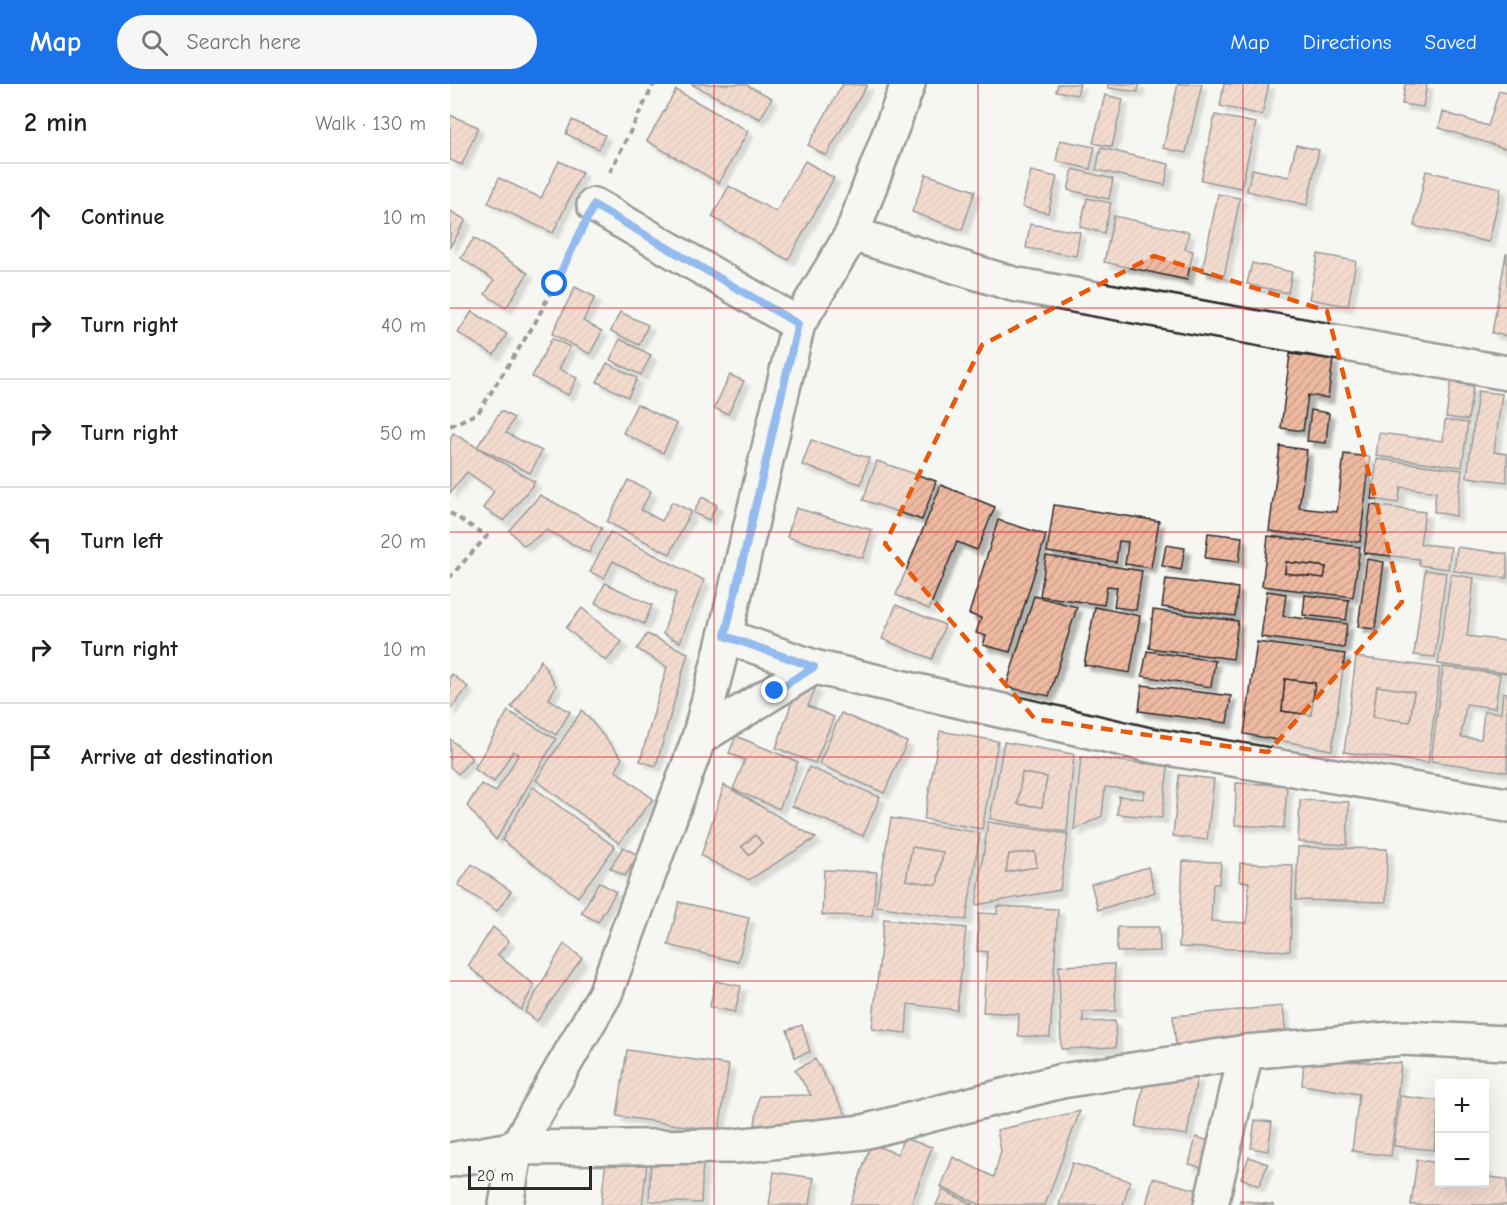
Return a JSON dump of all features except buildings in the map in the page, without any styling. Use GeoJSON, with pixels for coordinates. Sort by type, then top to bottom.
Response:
{"type":"FeatureCollection","features":[{"type":"Feature","properties":{"kind":"street"},"geometry":{"type":"LineString","coordinates":[[506,1205],[516,1148],[605,994],[699,738],[798,324],[852,234],[908,84]]}},
{"type":"Feature","properties":{"kind":"street"},"geometry":{"type":"LineString","coordinates":[[594,205],[798,324]]}},
{"type":"Feature","properties":{"kind":"street"},"geometry":{"type":"LineString","coordinates":[[852,234],[1013,284],[1507,373]]}},
{"type":"Feature","properties":{"kind":"street"},"geometry":{"type":"LineString","coordinates":[[725,636],[814,667],[1149,745],[1507,805]]}},
{"type":"Feature","properties":{"kind":"street"},"geometry":{"type":"LineString","coordinates":[[699,738],[814,667]]}},
{"type":"Feature","properties":{"kind":"street"},"geometry":{"type":"LineString","coordinates":[[450,1160],[516,1148],[736,1146],[863,1132],[1062,1081],[1246,1052],[1403,1038],[1507,1043]]}},
{"type":"Feature","properties":{"kind":"street"},"geometry":{"type":"LineString","coordinates":[[1211,1205],[1246,1052]]}},
{"type":"Feature","properties":{"kind":"path"},"geometry":{"type":"LineString","coordinates":[[450,426],[478,413],[535,323],[654,84]]}},
{"type":"Feature","properties":{"kind":"path"},"geometry":{"type":"LineString","coordinates":[[450,513],[487,536],[450,577]]}},
{"type":"Feature","properties":{"kind":"highlighted area"},"geometry":{"type":"Polygon","coordinates":[[[1154,256],[1327,311],[1402,602],[1268,752],[1035,719],[885,544],[982,345],[1154,256]]]}},
{"type":"Feature","properties":{"kind":"route"},"geometry":{"type":"LineString","coordinates":[[555,284],[594,205],[798,324],[725,636],[814,667],[775,691]]}}]}
